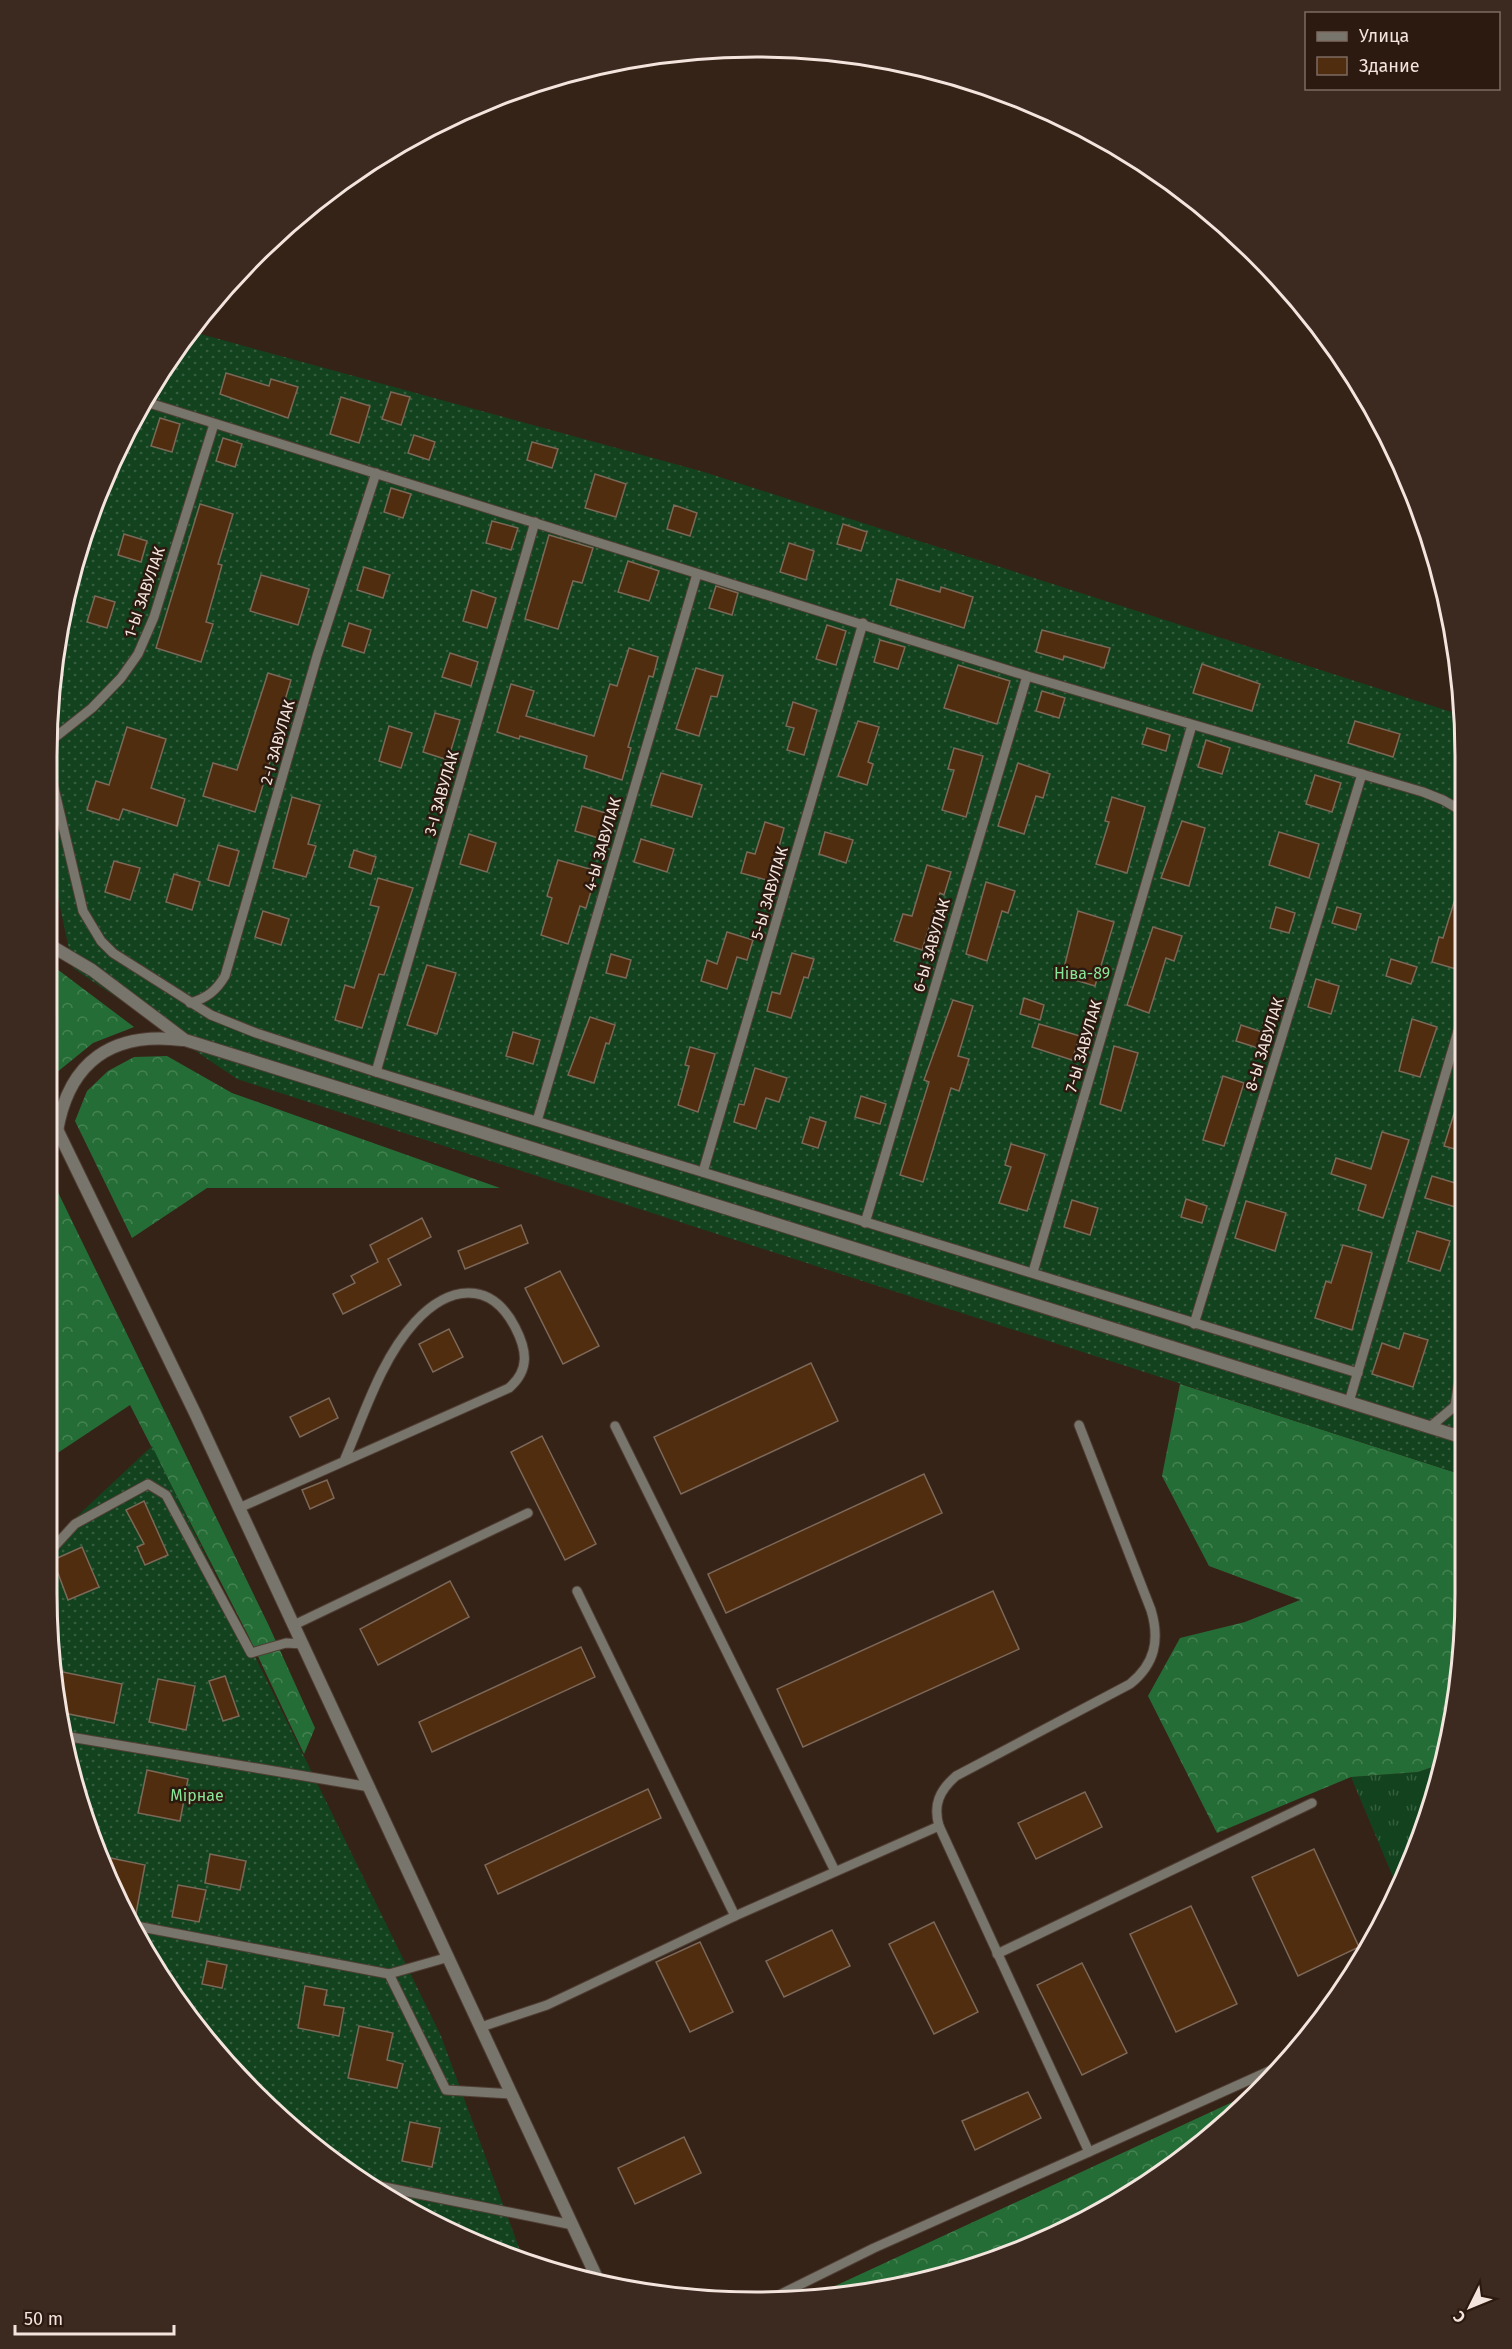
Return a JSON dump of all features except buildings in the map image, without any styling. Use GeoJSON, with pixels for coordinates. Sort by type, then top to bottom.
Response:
{"type":"FeatureCollection","features":[{"type":"Feature","properties":{"kind":"street"},"geometry":{"type":"LineString","coordinates":[[57,949],[92,970],[184,1040]]}},
{"type":"Feature","properties":{"kind":"street"},"geometry":{"type":"LineString","coordinates":[[57,1120],[74,1080],[102,1052],[143,1039],[184,1040],[1455,1435]]}},
{"type":"Feature","properties":{"kind":"street"},"geometry":{"type":"LineString","coordinates":[[57,1130],[303,1644],[595,2273]]}},
{"type":"Feature","properties":{"kind":"lane"},"geometry":{"type":"LineString","coordinates":[[152,404],[697,574],[863,623],[1027,676],[1362,774],[1443,800],[1455,807]]}},
{"type":"Feature","properties":{"kind":"lane","name":"1-Ы ЗАВУЛАК"},"geometry":{"type":"LineString","coordinates":[[57,735],[92,708],[121,678],[138,654],[154,617],[214,424]]}},
{"type":"Feature","properties":{"kind":"lane","name":"2-І ЗАВУЛАК"},"geometry":{"type":"LineString","coordinates":[[190,1003],[205,999],[218,988],[225,976],[317,656],[376,472]]}},
{"type":"Feature","properties":{"kind":"lane","name":"3-І ЗАВУЛАК"},"geometry":{"type":"LineString","coordinates":[[376,1072],[535,522]]}},
{"type":"Feature","properties":{"kind":"lane","name":"4-Ы ЗАВУЛАК"},"geometry":{"type":"LineString","coordinates":[[537,1121],[697,574]]}},
{"type":"Feature","properties":{"kind":"lane","name":"5-Ы ЗАВУЛАК"},"geometry":{"type":"LineString","coordinates":[[704,1172],[863,623]]}},
{"type":"Feature","properties":{"kind":"lane","name":"6-Ы ЗАВУЛАК"},"geometry":{"type":"LineString","coordinates":[[865,1223],[1027,676]]}},
{"type":"Feature","properties":{"kind":"lane","name":"7-Ы ЗАВУЛАК"},"geometry":{"type":"LineString","coordinates":[[1033,1272],[1192,725]]}},
{"type":"Feature","properties":{"kind":"lane","name":"8-Ы ЗАВУЛАК"},"geometry":{"type":"LineString","coordinates":[[1194,1324],[1362,774]]}},
{"type":"Feature","properties":{"kind":"lane"},"geometry":{"type":"LineString","coordinates":[[57,801],[78,893],[91,927],[113,953],[190,1003],[240,1027],[376,1072],[1358,1373]]}},
{"type":"Feature","properties":{"kind":"lane"},"geometry":{"type":"LineString","coordinates":[[1349,1402],[1455,1041]]}},
{"type":"Feature","properties":{"kind":"lane"},"geometry":{"type":"LineString","coordinates":[[239,1508],[500,1393],[517,1381],[523,1372],[525,1349],[509,1316],[498,1302],[484,1294],[465,1292],[431,1308],[414,1323],[388,1362],[344,1461]]}},
{"type":"Feature","properties":{"kind":"lane"},"geometry":{"type":"LineString","coordinates":[[1430,1427],[1455,1407]]}},
{"type":"Feature","properties":{"kind":"lane"},"geometry":{"type":"LineString","coordinates":[[1079,1425],[1150,1610],[1157,1638],[1154,1651],[1148,1664],[1130,1684],[956,1776],[938,1798],[936,1808],[939,1827],[1089,2152]]}},
{"type":"Feature","properties":{"kind":"lane"},"geometry":{"type":"LineString","coordinates":[[615,1426],[836,1871]]}},
{"type":"Feature","properties":{"kind":"lane"},"geometry":{"type":"LineString","coordinates":[[57,1544],[75,1524],[148,1484],[166,1495],[251,1653],[286,1643],[303,1644]]}},
{"type":"Feature","properties":{"kind":"lane"},"geometry":{"type":"LineString","coordinates":[[294,1625],[528,1513]]}},
{"type":"Feature","properties":{"kind":"lane"},"geometry":{"type":"LineString","coordinates":[[577,1591],[735,1916]]}},
{"type":"Feature","properties":{"kind":"lane"},"geometry":{"type":"LineString","coordinates":[[72,1737],[370,1787]]}},
{"type":"Feature","properties":{"kind":"lane"},"geometry":{"type":"LineString","coordinates":[[997,1954],[1312,1803]]}},
{"type":"Feature","properties":{"kind":"lane"},"geometry":{"type":"LineString","coordinates":[[481,2026],[547,2005],[735,1916],[939,1827]]}},
{"type":"Feature","properties":{"kind":"lane"},"geometry":{"type":"LineString","coordinates":[[143,1927],[389,1974],[449,1957]]}},
{"type":"Feature","properties":{"kind":"lane"},"geometry":{"type":"LineString","coordinates":[[389,1974],[446,2090],[512,2094]]}},
{"type":"Feature","properties":{"kind":"lane"},"geometry":{"type":"LineString","coordinates":[[786,2291],[874,2248],[1263,2074]]}},
{"type":"Feature","properties":{"kind":"lane"},"geometry":{"type":"LineString","coordinates":[[391,2188],[573,2225]]}},
{"type":"Feature","properties":{"kind":"green space","name":"Ніва-89"},"geometry":{"type":"Polygon","coordinates":[[[199,334],[704,472],[1454,713],[1455,1472],[237,1079],[73,968],[57,893],[58,710],[70,620],[94,531],[110,489],[151,406],[199,334]]]}},
{"type":"Feature","properties":{"kind":"green space"},"geometry":{"type":"Polygon","coordinates":[[[57,969],[134,1027],[93,1043],[57,1072],[57,969]]]}},
{"type":"Feature","properties":{"kind":"green space"},"geometry":{"type":"Polygon","coordinates":[[[167,1056],[232,1093],[500,1188],[207,1188],[132,1238],[75,1121],[87,1091],[108,1071],[134,1057],[167,1056]]]}},
{"type":"Feature","properties":{"kind":"green space"},"geometry":{"type":"Polygon","coordinates":[[[57,1190],[269,1626],[315,1728],[304,1754],[248,1635],[130,1405],[57,1453],[57,1190]]]}},
{"type":"Feature","properties":{"kind":"green space"},"geometry":{"type":"Polygon","coordinates":[[[1180,1384],[1455,1472],[1454,1639],[1442,1729],[1433,1767],[1418,1772],[1351,1777],[1217,1833],[1148,1696],[1180,1638],[1245,1622],[1300,1600],[1209,1566],[1162,1476],[1180,1384]]]}},
{"type":"Feature","properties":{"kind":"green space","name":"Мірнае"},"geometry":{"type":"Polygon","coordinates":[[[152,1446],[441,2036],[520,2251],[447,2220],[406,2198],[330,2148],[295,2119],[230,2054],[201,2019],[175,1981],[129,1902],[94,1818],[81,1774],[70,1729],[58,1639],[57,1535],[152,1446]]]}},
{"type":"Feature","properties":{"kind":"green space"},"geometry":{"type":"Polygon","coordinates":[[[1433,1767],[1418,1818],[1394,1879],[1351,1777],[1418,1772],[1433,1767]]]}},
{"type":"Feature","properties":{"kind":"green space"},"geometry":{"type":"Polygon","coordinates":[[[1236,2100],[1182,2148],[1106,2198],[1065,2220],[981,2255],[937,2268],[892,2279],[831,2288],[1236,2100]]]}}]}
